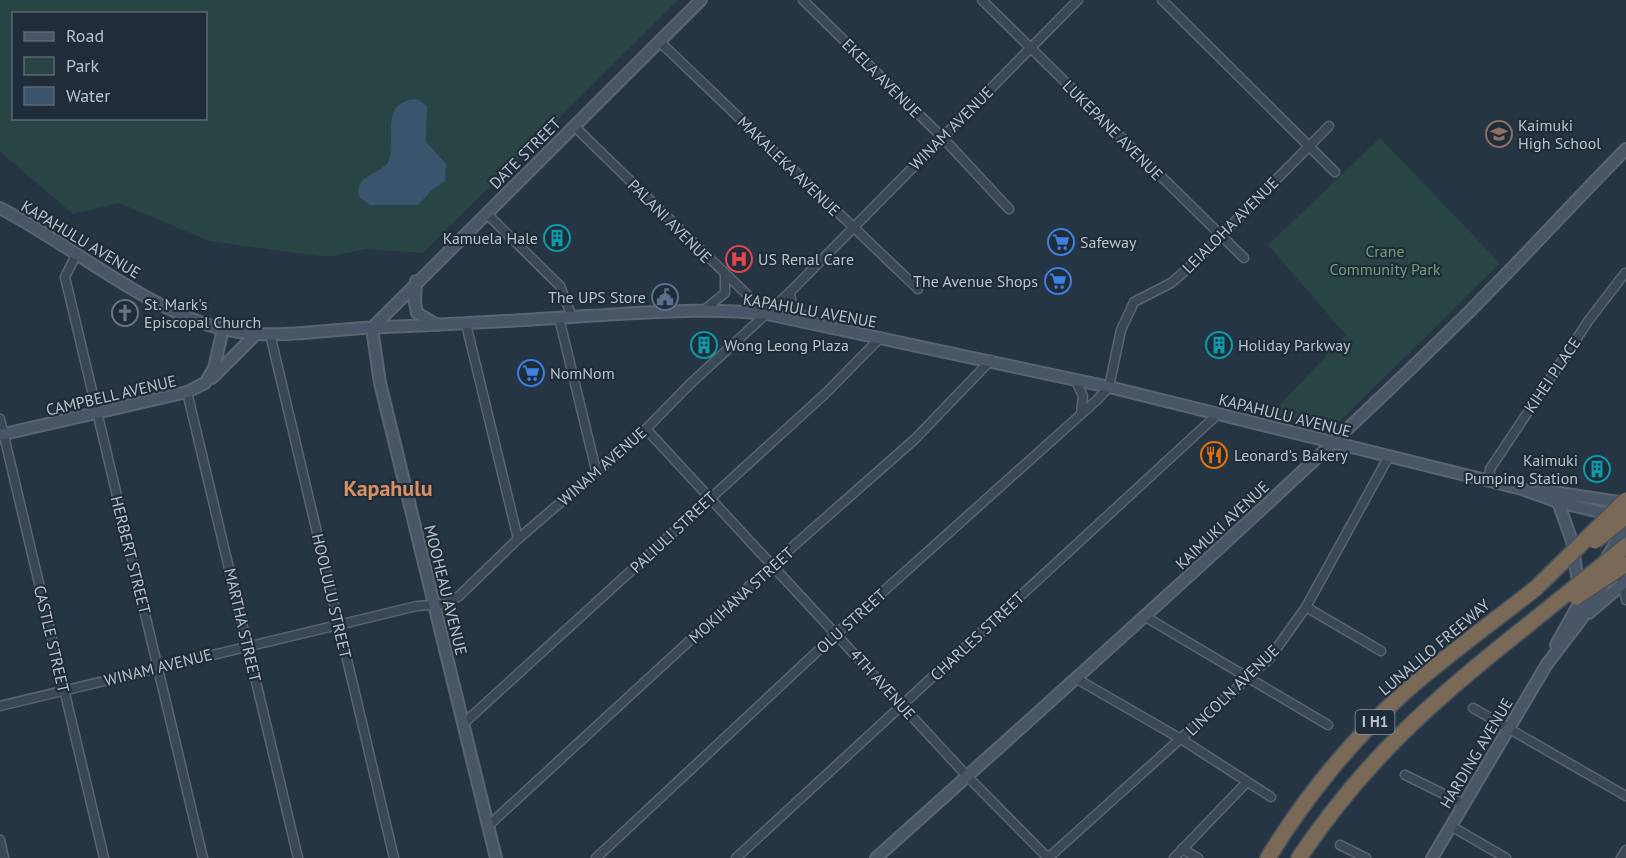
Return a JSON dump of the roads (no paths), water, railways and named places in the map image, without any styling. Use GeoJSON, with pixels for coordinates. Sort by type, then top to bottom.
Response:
{"type":"FeatureCollection","features":[{"type":"Feature","properties":{"kind":"highway"},"geometry":{"type":"LineString","coordinates":[[1536,588],[1626,502]]}},
{"type":"Feature","properties":{"kind":"highway","name":"LUNALILO FREEWAY"},"geometry":{"type":"LineString","coordinates":[[1268,858],[1317,789],[1377,719],[1439,663],[1626,517]]}},
{"type":"Feature","properties":{"kind":"highway","name":"I H1"},"geometry":{"type":"LineString","coordinates":[[1299,858],[1355,783],[1397,735],[1460,679],[1626,548]]}},
{"type":"Feature","properties":{"kind":"highway"},"geometry":{"type":"LineString","coordinates":[[1524,628],[1604,581],[1622,563]]}},
{"type":"Feature","properties":{"kind":"street","name":"DATE STREET"},"geometry":{"type":"LineString","coordinates":[[372,328],[416,281],[701,0]]}},
{"type":"Feature","properties":{"kind":"street","name":"EKELA AVENUE"},"geometry":{"type":"LineString","coordinates":[[803,0],[942,137],[1009,209]]}},
{"type":"Feature","properties":{"kind":"street","name":"LUKEPANE AVENUE"},"geometry":{"type":"LineString","coordinates":[[982,0],[1219,236],[1244,258]]}},
{"type":"Feature","properties":{"kind":"street","name":"WINAM AVENUE"},"geometry":{"type":"LineString","coordinates":[[0,706],[417,606],[445,604],[459,596],[596,470],[646,429],[690,384],[790,292],[1078,0]]}},
{"type":"Feature","properties":{"kind":"street"},"geometry":{"type":"LineString","coordinates":[[1162,0],[1335,172]]}},
{"type":"Feature","properties":{"kind":"street","name":"MAKALEKA AVENUE"},"geometry":{"type":"LineString","coordinates":[[660,42],[918,289]]}},
{"type":"Feature","properties":{"kind":"street","name":"PALANI AVENUE"},"geometry":{"type":"LineString","coordinates":[[574,126],[725,276],[767,314]]}},
{"type":"Feature","properties":{"kind":"street","name":"LEIALOHA AVENUE"},"geometry":{"type":"LineString","coordinates":[[1109,387],[1121,330],[1134,302],[1172,283],[1329,126]]}},
{"type":"Feature","properties":{"kind":"street","name":"KAIMUKI AVENUE"},"geometry":{"type":"LineString","coordinates":[[876,858],[1077,679],[1334,442],[1464,317],[1626,149]]}},
{"type":"Feature","properties":{"kind":"street","name":"KAPAHULU AVENUE"},"geometry":{"type":"LineString","coordinates":[[0,208],[172,310],[223,329],[270,334],[704,310],[767,314],[1109,387],[1522,489],[1558,502],[1626,517]]}},
{"type":"Feature","properties":{"kind":"street"},"geometry":{"type":"LineString","coordinates":[[486,213],[560,286],[572,317]]}},
{"type":"Feature","properties":{"kind":"street","name":"HERBERT STREET"},"geometry":{"type":"LineString","coordinates":[[76,253],[65,277],[203,858]]}},
{"type":"Feature","properties":{"kind":"street","name":"KIHEI PLACE"},"geometry":{"type":"LineString","coordinates":[[1489,481],[1490,469],[1518,426],[1589,320],[1625,273]]}},
{"type":"Feature","properties":{"kind":"street"},"geometry":{"type":"LineString","coordinates":[[704,310],[725,293],[725,276]]}},
{"type":"Feature","properties":{"kind":"street"},"geometry":{"type":"LineString","coordinates":[[416,281],[417,313],[437,325]]}},
{"type":"Feature","properties":{"kind":"street"},"geometry":{"type":"LineString","coordinates":[[790,292],[790,304],[795,312],[821,325]]}},
{"type":"Feature","properties":{"kind":"street"},"geometry":{"type":"LineString","coordinates":[[559,318],[596,470]]}},
{"type":"Feature","properties":{"kind":"street"},"geometry":{"type":"LineString","coordinates":[[466,324],[519,539]]}},
{"type":"Feature","properties":{"kind":"street","name":"MOOHEAU AVENUE"},"geometry":{"type":"LineString","coordinates":[[372,328],[380,383],[496,858]]}},
{"type":"Feature","properties":{"kind":"street"},"geometry":{"type":"LineString","coordinates":[[205,384],[214,368],[223,329]]}},
{"type":"Feature","properties":{"kind":"street","name":"CAMPBELL AVENUE"},"geometry":{"type":"LineString","coordinates":[[2,435],[188,392],[216,376],[237,351],[256,334]]}},
{"type":"Feature","properties":{"kind":"street","name":"HOOLULU STREET"},"geometry":{"type":"LineString","coordinates":[[270,334],[394,858]]}},
{"type":"Feature","properties":{"kind":"street","name":"PALIULI STREET"},"geometry":{"type":"LineString","coordinates":[[463,724],[826,393],[881,338]]}},
{"type":"Feature","properties":{"kind":"street","name":"MOKIHANA STREET"},"geometry":{"type":"LineString","coordinates":[[488,826],[772,565],[915,439],[991,360]]}},
{"type":"Feature","properties":{"kind":"street"},"geometry":{"type":"LineString","coordinates":[[1075,379],[1083,396],[1081,414]]}},
{"type":"Feature","properties":{"kind":"street","name":"OLU STREET"},"geometry":{"type":"LineString","coordinates":[[596,858],[837,633],[1109,387]]}},
{"type":"Feature","properties":{"kind":"street","name":"MARTHA STREET"},"geometry":{"type":"LineString","coordinates":[[188,392],[298,858]]}},
{"type":"Feature","properties":{"kind":"street","name":"CHARLES STREET"},"geometry":{"type":"LineString","coordinates":[[736,858],[1218,414]]}},
{"type":"Feature","properties":{"kind":"street","name":"CASTLE STREET"},"geometry":{"type":"LineString","coordinates":[[0,419],[104,858]]}},
{"type":"Feature","properties":{"kind":"street","name":"4TH AVENUE"},"geometry":{"type":"LineString","coordinates":[[646,429],[968,776],[1048,858]]}},
{"type":"Feature","properties":{"kind":"street","name":"LINCOLN AVENUE"},"geometry":{"type":"LineString","coordinates":[[1048,858],[1269,659],[1306,607],[1389,456]]}},
{"type":"Feature","properties":{"kind":"street"},"geometry":{"type":"LineString","coordinates":[[1522,489],[1626,502]]}},
{"type":"Feature","properties":{"kind":"street"},"geometry":{"type":"LineString","coordinates":[[1558,502],[1567,523],[1579,578],[1578,604]]}},
{"type":"Feature","properties":{"kind":"street","name":"HARDING AVENUE"},"geometry":{"type":"LineString","coordinates":[[1432,858],[1547,664],[1578,604],[1626,527]]}},
{"type":"Feature","properties":{"kind":"street","name":"HARDING AVENUE"},"geometry":{"type":"LineString","coordinates":[[1547,664],[1622,563],[1626,548]]}},
{"type":"Feature","properties":{"kind":"street"},"geometry":{"type":"LineString","coordinates":[[1622,563],[1626,600]]}},
{"type":"Feature","properties":{"kind":"street"},"geometry":{"type":"LineString","coordinates":[[1580,621],[1624,583]]}},
{"type":"Feature","properties":{"kind":"street"},"geometry":{"type":"LineString","coordinates":[[1306,607],[1381,651]]}},
{"type":"Feature","properties":{"kind":"street"},"geometry":{"type":"LineString","coordinates":[[1144,616],[1328,725]]}},
{"type":"Feature","properties":{"kind":"street"},"geometry":{"type":"LineString","coordinates":[[1077,679],[1181,739],[1271,797]]}},
{"type":"Feature","properties":{"kind":"street"},"geometry":{"type":"LineString","coordinates":[[1473,708],[1626,796]]}},
{"type":"Feature","properties":{"kind":"street"},"geometry":{"type":"LineString","coordinates":[[1406,776],[1464,804]]}},
{"type":"Feature","properties":{"kind":"street"},"geometry":{"type":"LineString","coordinates":[[1174,858],[1247,782]]}},
{"type":"Feature","properties":{"kind":"street"},"geometry":{"type":"LineString","coordinates":[[1451,826],[1506,858]]}},
{"type":"Feature","properties":{"kind":"street"},"geometry":{"type":"LineString","coordinates":[[0,840],[4,858]]}},
{"type":"Feature","properties":{"kind":"street"},"geometry":{"type":"LineString","coordinates":[[1340,845],[1366,858]]}},
{"type":"Feature","properties":{"kind":"street"},"geometry":{"type":"LineString","coordinates":[[1182,849],[1198,858]]}},
{"type":"Feature","properties":{"kind":"street"},"geometry":{"type":"LineString","coordinates":[[1621,858],[1626,850]]}},
{"type":"Feature","properties":{"kind":"water"},"geometry":{"type":"Polygon","coordinates":[[[418,99],[427,106],[426,142],[446,164],[445,181],[431,191],[418,205],[370,205],[360,198],[359,185],[388,163],[391,123],[397,106],[405,101],[418,99]]]}},
{"type":"Feature","properties":{"kind":"place","name":"Kaimuki High School"},"geometry":{"type":"Point","coordinates":[1499,134]}},
{"type":"Feature","properties":{"kind":"place","name":"Kamuela Hale"},"geometry":{"type":"Point","coordinates":[557,238]}},
{"type":"Feature","properties":{"kind":"place","name":"Safeway"},"geometry":{"type":"Point","coordinates":[1061,242]}},
{"type":"Feature","properties":{"kind":"place","name":"US Renal Care"},"geometry":{"type":"Point","coordinates":[739,259]}},
{"type":"Feature","properties":{"kind":"place","name":"The Avenue Shops"},"geometry":{"type":"Point","coordinates":[1058,281]}},
{"type":"Feature","properties":{"kind":"place","name":"The UPS Store"},"geometry":{"type":"Point","coordinates":[665,297]}},
{"type":"Feature","properties":{"kind":"place","name":"St. Mark's Episcopal Church"},"geometry":{"type":"Point","coordinates":[125,313]}},
{"type":"Feature","properties":{"kind":"place","name":"Wong Leong Plaza"},"geometry":{"type":"Point","coordinates":[704,345]}},
{"type":"Feature","properties":{"kind":"place","name":"Holiday Parkway"},"geometry":{"type":"Point","coordinates":[1219,345]}},
{"type":"Feature","properties":{"kind":"place","name":"NomNom"},"geometry":{"type":"Point","coordinates":[531,373]}},
{"type":"Feature","properties":{"kind":"place","name":"Leonard's Bakery"},"geometry":{"type":"Point","coordinates":[1214,455]}},
{"type":"Feature","properties":{"kind":"place","name":"Kaimuki Pumping Station"},"geometry":{"type":"Point","coordinates":[1597,469]}},
{"type":"Feature","properties":{"kind":"district","name":"Kapahulu"},"geometry":{"type":"Point","coordinates":[388,488]}},
{"type":"Feature","properties":{"kind":"park label","name":"Crane Community Park"},"geometry":{"type":"Point","coordinates":[1385,260]}}]}
